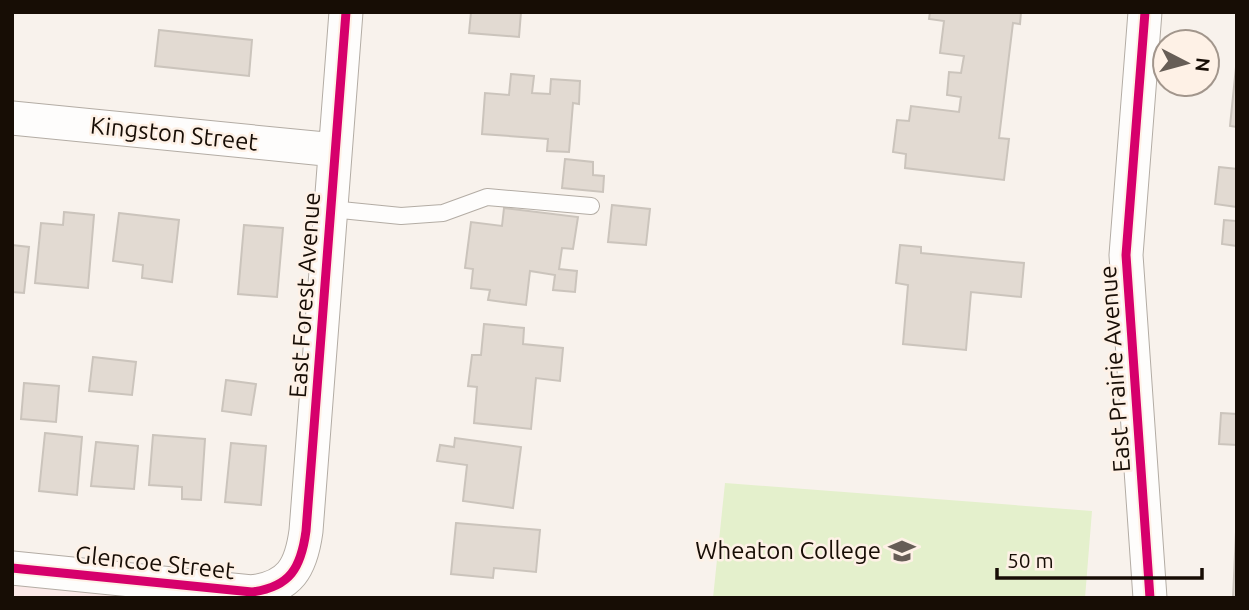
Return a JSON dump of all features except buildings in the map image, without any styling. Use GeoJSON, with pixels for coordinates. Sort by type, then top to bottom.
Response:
{"type":"FeatureCollection","features":[{"type":"Feature","properties":{"kind":"street","name":"East Forest Avenue"},"geometry":{"type":"LineString","coordinates":[[290,577],[303,548],[306,531],[346,12]]}},
{"type":"Feature","properties":{"kind":"street","name":"East Prairie Avenue"},"geometry":{"type":"LineString","coordinates":[[1145,12],[1126,254],[1150,598]]}},
{"type":"Feature","properties":{"kind":"street","name":"Kingston Street"},"geometry":{"type":"LineString","coordinates":[[12,118],[335,150]]}},
{"type":"Feature","properties":{"kind":"street","name":"Glencoe Street"},"geometry":{"type":"LineString","coordinates":[[12,568],[251,592],[278,586],[290,577]]}},
{"type":"Feature","properties":{"kind":"lane"},"geometry":{"type":"LineString","coordinates":[[331,209],[401,216],[443,213],[487,197],[591,206]]}},
{"type":"Feature","properties":{"kind":"shaded area"},"geometry":{"type":"Polygon","coordinates":[[[12,585],[161,598],[12,598],[12,585]]]}},
{"type":"Feature","properties":{"kind":"green space","name":"Wheaton College"},"geometry":{"type":"Polygon","coordinates":[[[725,483],[1092,511],[1085,598],[713,598],[725,483]]]}},
{"type":"Feature","properties":{"kind":"cycle path"},"geometry":{"type":"LineString","coordinates":[[12,568],[252,592],[276,586],[291,574],[297,565],[306,531],[346,12]]}},
{"type":"Feature","properties":{"kind":"cycle path"},"geometry":{"type":"LineString","coordinates":[[1145,12],[1126,255],[1150,598]]}},
{"type":"Feature","properties":{"kind":"place","name":"Wheaton College"},"geometry":{"type":"Point","coordinates":[902,551]}}]}
